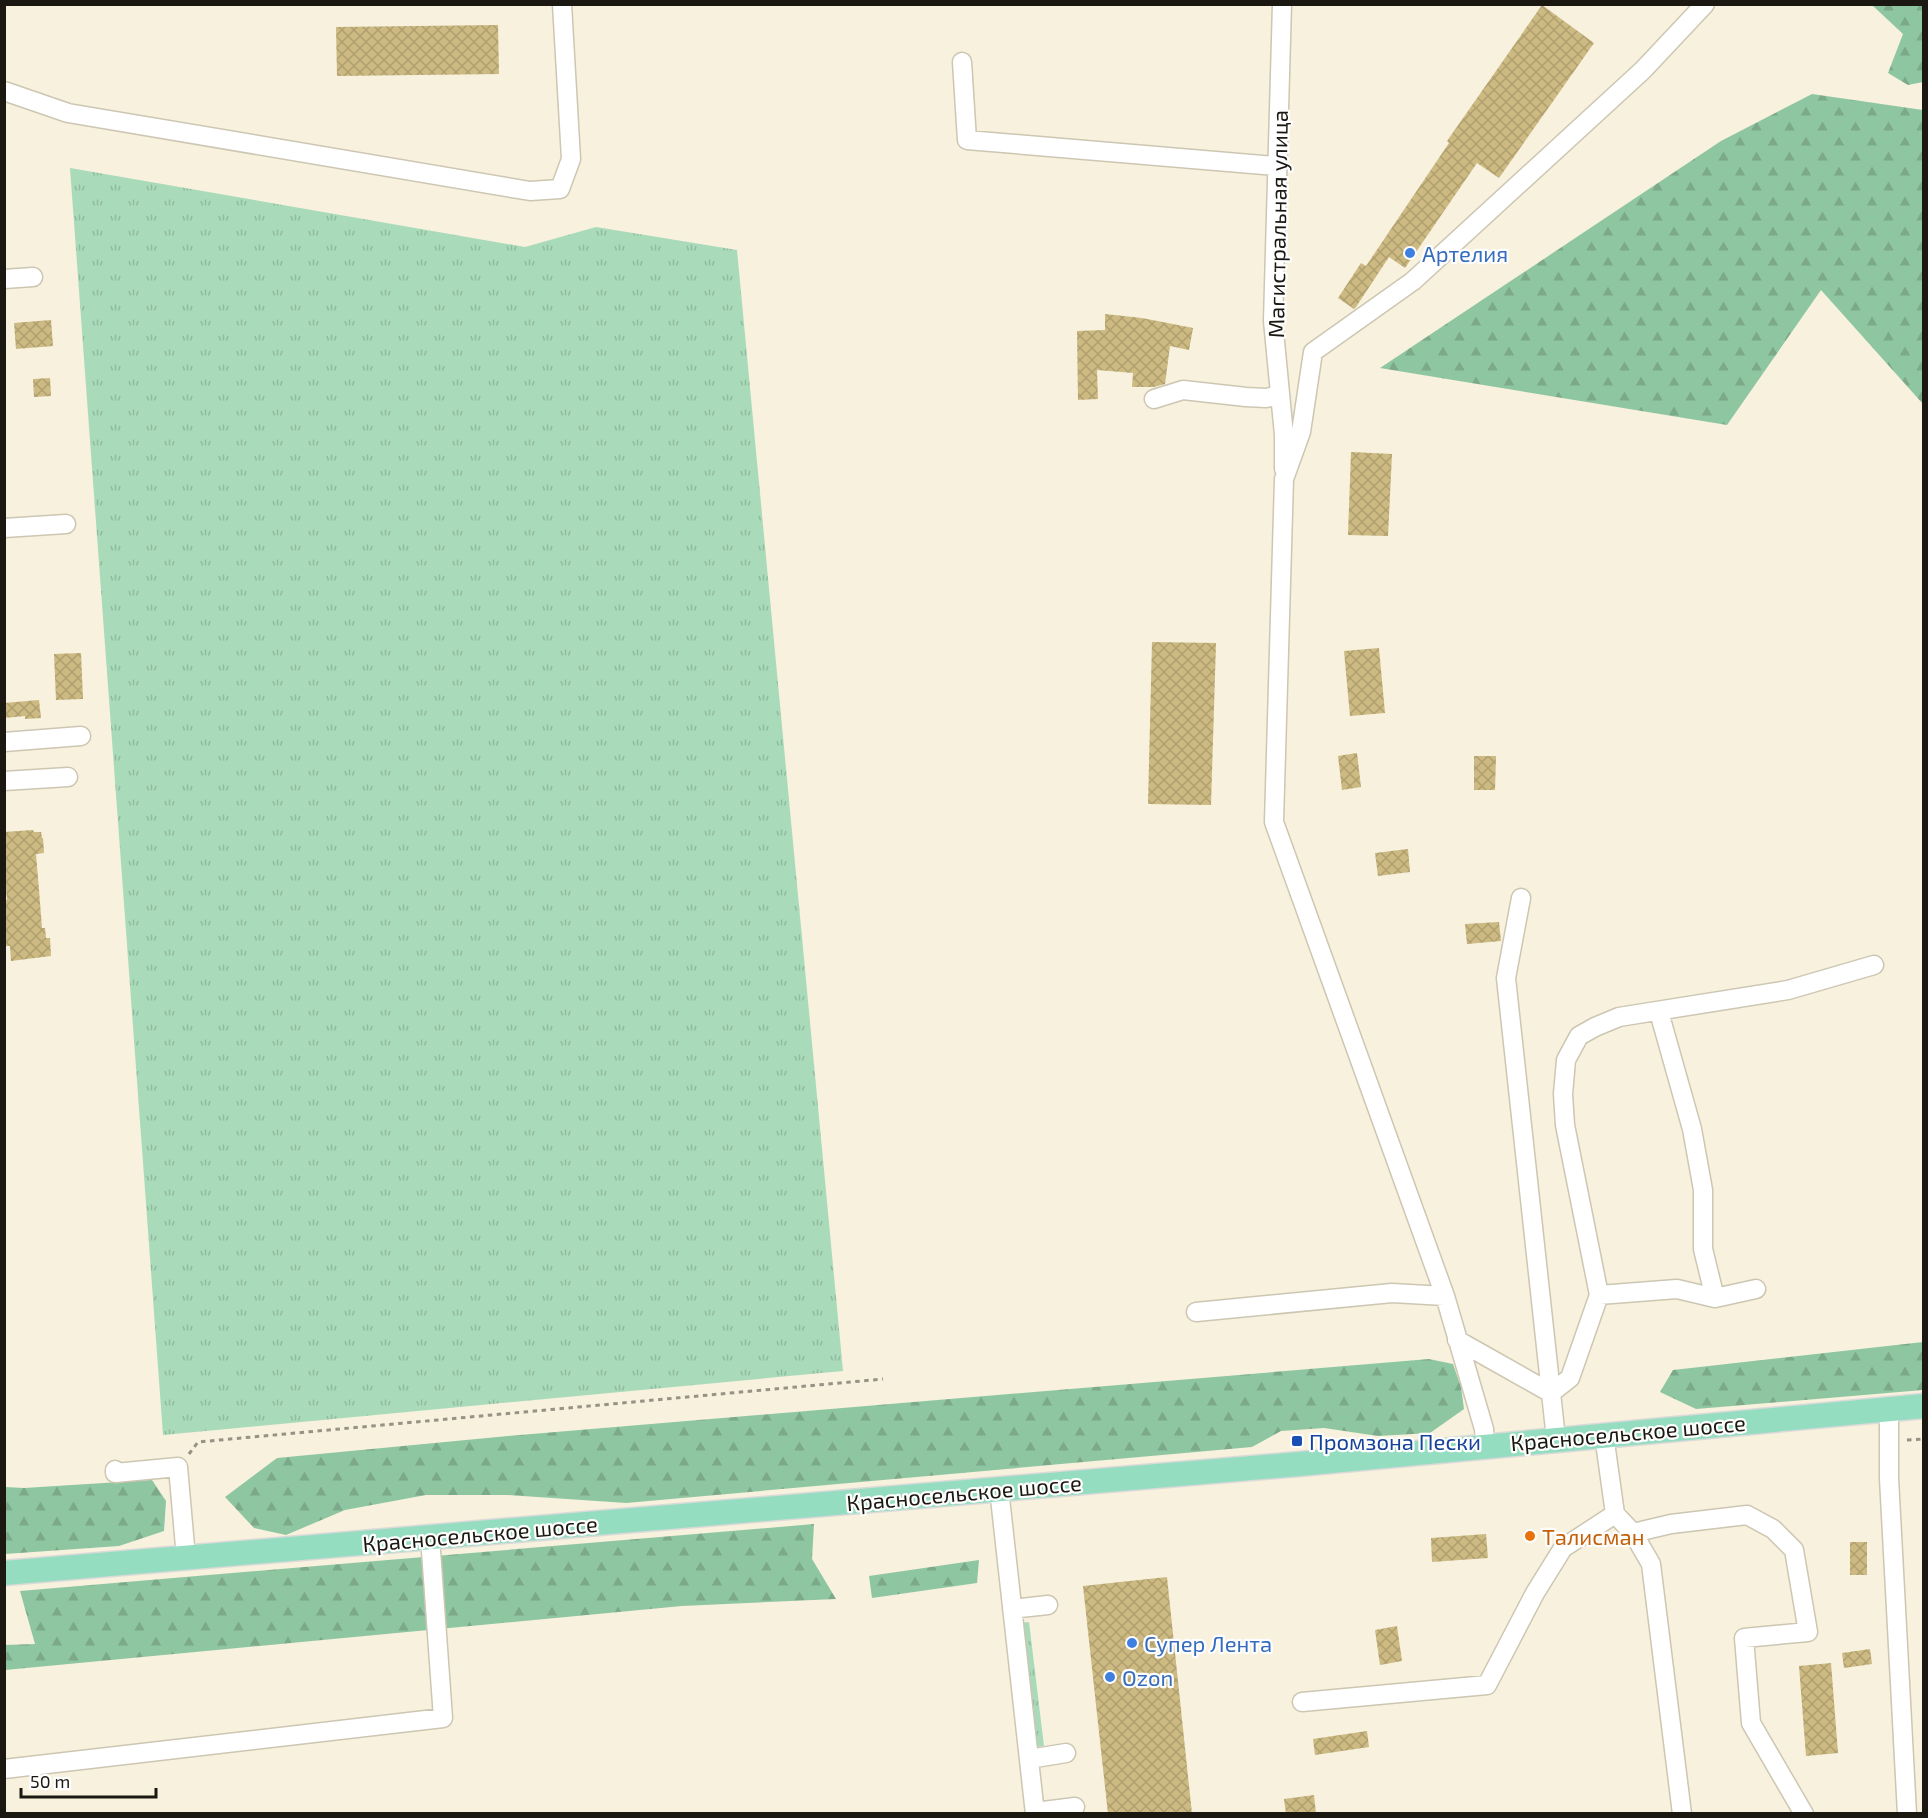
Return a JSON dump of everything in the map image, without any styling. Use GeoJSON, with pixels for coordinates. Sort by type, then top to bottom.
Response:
{"type":"FeatureCollection","features":[{"type":"Feature","properties":{"kind":"main road","name":"Красносельское шоссе"},"geometry":{"type":"LineString","coordinates":[[4,1573],[999,1489],[1923,1406]]}},
{"type":"Feature","properties":{"kind":"street"},"geometry":{"type":"LineString","coordinates":[[4,91],[79,115],[530,191],[560,189],[571,159],[562,4]]}},
{"type":"Feature","properties":{"kind":"street","name":"Магистральная улица"},"geometry":{"type":"LineString","coordinates":[[1282,4],[1273,321],[1284,435],[1284,479],[1274,822],[1445,1296],[1484,1429],[1485,1446]]}},
{"type":"Feature","properties":{"kind":"street"},"geometry":{"type":"LineString","coordinates":[[1284,479],[1301,432],[1313,352],[1413,281],[1642,70],[1704,4]]}},
{"type":"Feature","properties":{"kind":"street"},"geometry":{"type":"LineString","coordinates":[[962,62],[967,140],[1276,166]]}},
{"type":"Feature","properties":{"kind":"street"},"geometry":{"type":"LineString","coordinates":[[4,279],[33,277]]}},
{"type":"Feature","properties":{"kind":"street"},"geometry":{"type":"LineString","coordinates":[[1154,399],[1183,390],[1266,398],[1280,394]]}},
{"type":"Feature","properties":{"kind":"street"},"geometry":{"type":"LineString","coordinates":[[4,528],[66,524]]}},
{"type":"Feature","properties":{"kind":"street"},"geometry":{"type":"LineString","coordinates":[[4,742],[81,736]]}},
{"type":"Feature","properties":{"kind":"street"},"geometry":{"type":"LineString","coordinates":[[4,781],[68,777]]}},
{"type":"Feature","properties":{"kind":"street"},"geometry":{"type":"LineString","coordinates":[[1521,898],[1506,978],[1556,1439]]}},
{"type":"Feature","properties":{"kind":"street"},"geometry":{"type":"LineString","coordinates":[[1551,1393],[1570,1378],[1599,1295],[1565,1125],[1563,1094],[1566,1060],[1579,1036],[1619,1017],[1788,990],[1874,964]]}},
{"type":"Feature","properties":{"kind":"street"},"geometry":{"type":"LineString","coordinates":[[1659,1012],[1692,1129],[1703,1190],[1703,1249],[1715,1298]]}},
{"type":"Feature","properties":{"kind":"street"},"geometry":{"type":"LineString","coordinates":[[1599,1295],[1677,1289],[1715,1298],[1756,1289]]}},
{"type":"Feature","properties":{"kind":"street"},"geometry":{"type":"LineString","coordinates":[[1196,1312],[1392,1293],[1445,1296]]}},
{"type":"Feature","properties":{"kind":"street"},"geometry":{"type":"LineString","coordinates":[[1457,1340],[1551,1393]]}},
{"type":"Feature","properties":{"kind":"street"},"geometry":{"type":"LineString","coordinates":[[1889,1409],[1889,1478],[1907,1814]]}},
{"type":"Feature","properties":{"kind":"street"},"geometry":{"type":"LineString","coordinates":[[1604,1436],[1615,1514],[1633,1533],[1651,1564],[1682,1814]]}},
{"type":"Feature","properties":{"kind":"street"},"geometry":{"type":"LineString","coordinates":[[115,1470],[115,1473],[178,1467],[186,1558]]}},
{"type":"Feature","properties":{"kind":"street"},"geometry":{"type":"LineString","coordinates":[[999,1489],[1035,1813],[1076,1807]]}},
{"type":"Feature","properties":{"kind":"street"},"geometry":{"type":"LineString","coordinates":[[1302,1702],[1487,1685],[1535,1593],[1563,1548],[1615,1514]]}},
{"type":"Feature","properties":{"kind":"street"},"geometry":{"type":"LineString","coordinates":[[1633,1533],[1671,1524],[1747,1515],[1773,1528],[1794,1550],[1808,1632],[1744,1638],[1751,1724],[1804,1814]]}},
{"type":"Feature","properties":{"kind":"street"},"geometry":{"type":"LineString","coordinates":[[4,1769],[443,1718],[430,1537]]}},
{"type":"Feature","properties":{"kind":"street"},"geometry":{"type":"LineString","coordinates":[[1012,1609],[1048,1605]]}},
{"type":"Feature","properties":{"kind":"street"},"geometry":{"type":"LineString","coordinates":[[1029,1759],[1066,1753]]}},
{"type":"Feature","properties":{"kind":"path"},"geometry":{"type":"LineString","coordinates":[[178,1467],[198,1442],[883,1379]]}},
{"type":"Feature","properties":{"kind":"green space"},"geometry":{"type":"Polygon","coordinates":[[[1872,5],[1923,5],[1923,82],[1908,85],[1888,73],[1903,34],[1872,5]]]}},
{"type":"Feature","properties":{"kind":"green space"},"geometry":{"type":"Polygon","coordinates":[[[1812,94],[1923,110],[1923,404],[1821,290],[1727,425],[1380,368],[1721,141],[1812,94]]]}},
{"type":"Feature","properties":{"kind":"green space"},"geometry":{"type":"Polygon","coordinates":[[[70,168],[525,247],[596,227],[737,250],[843,1371],[163,1435],[70,168]]]}},
{"type":"Feature","properties":{"kind":"green space"},"geometry":{"type":"Polygon","coordinates":[[[1923,1342],[1923,1390],[1696,1409],[1660,1392],[1673,1370],[1923,1342]]]}},
{"type":"Feature","properties":{"kind":"green space"},"geometry":{"type":"Polygon","coordinates":[[[1429,1359],[1453,1364],[1461,1387],[1464,1409],[1430,1433],[1378,1436],[1324,1428],[1281,1431],[1252,1447],[626,1503],[508,1495],[426,1495],[345,1510],[286,1535],[254,1528],[225,1497],[277,1458],[508,1436],[1429,1359]]]}},
{"type":"Feature","properties":{"kind":"green space"},"geometry":{"type":"Polygon","coordinates":[[[152,1480],[166,1501],[164,1531],[119,1546],[5,1554],[5,1487],[24,1488],[152,1480]]]}},
{"type":"Feature","properties":{"kind":"green space"},"geometry":{"type":"Polygon","coordinates":[[[814,1524],[812,1559],[836,1599],[682,1606],[5,1670],[4,1645],[35,1644],[20,1591],[814,1524]]]}},
{"type":"Feature","properties":{"kind":"green space"},"geometry":{"type":"Polygon","coordinates":[[[979,1560],[977,1583],[872,1598],[869,1576],[979,1560]]]}},
{"type":"Feature","properties":{"kind":"green space"},"geometry":{"type":"Polygon","coordinates":[[[1029,1622],[1044,1746],[1035,1747],[1020,1623],[1029,1622]]]}},
{"type":"Feature","properties":{"kind":"building"},"geometry":{"type":"Polygon","coordinates":[[[1542,5],[1594,43],[1499,178],[1477,163],[1405,268],[1389,257],[1354,309],[1338,298],[1361,263],[1366,266],[1449,143],[1447,141],[1542,5]]]}},
{"type":"Feature","properties":{"kind":"building"},"geometry":{"type":"Polygon","coordinates":[[[498,25],[499,74],[337,76],[336,27],[498,25]]]}},
{"type":"Feature","properties":{"kind":"building"},"geometry":{"type":"Polygon","coordinates":[[[1105,314],[1142,318],[1193,328],[1189,350],[1170,346],[1165,384],[1154,387],[1132,387],[1133,373],[1097,370],[1098,399],[1078,400],[1077,331],[1105,330],[1105,314]]]}},
{"type":"Feature","properties":{"kind":"building"},"geometry":{"type":"Polygon","coordinates":[[[51,320],[53,346],[16,349],[14,323],[51,320]]]}},
{"type":"Feature","properties":{"kind":"building"},"geometry":{"type":"Polygon","coordinates":[[[50,378],[51,396],[34,397],[33,379],[50,378]]]}},
{"type":"Feature","properties":{"kind":"building"},"geometry":{"type":"Polygon","coordinates":[[[1351,452],[1392,454],[1388,536],[1348,535],[1351,452]]]}},
{"type":"Feature","properties":{"kind":"building"},"geometry":{"type":"Polygon","coordinates":[[[1152,642],[1216,643],[1211,805],[1148,804],[1152,642]]]}},
{"type":"Feature","properties":{"kind":"building"},"geometry":{"type":"Polygon","coordinates":[[[1379,648],[1385,713],[1350,716],[1344,651],[1379,648]]]}},
{"type":"Feature","properties":{"kind":"building"},"geometry":{"type":"Polygon","coordinates":[[[81,653],[83,699],[56,700],[54,654],[81,653]]]}},
{"type":"Feature","properties":{"kind":"building"},"geometry":{"type":"Polygon","coordinates":[[[39,700],[41,718],[25,719],[25,716],[4,718],[4,703],[39,700]]]}},
{"type":"Feature","properties":{"kind":"building"},"geometry":{"type":"Polygon","coordinates":[[[1357,753],[1361,787],[1342,790],[1338,756],[1357,753]]]}},
{"type":"Feature","properties":{"kind":"building"},"geometry":{"type":"Polygon","coordinates":[[[1474,756],[1496,756],[1495,790],[1474,790],[1474,756]]]}},
{"type":"Feature","properties":{"kind":"building"},"geometry":{"type":"Polygon","coordinates":[[[33,830],[41,832],[43,838],[44,853],[36,854],[42,928],[45,928],[46,938],[50,938],[51,956],[11,961],[10,946],[6,946],[4,920],[4,900],[7,900],[4,832],[33,830]]]}},
{"type":"Feature","properties":{"kind":"building"},"geometry":{"type":"Polygon","coordinates":[[[1408,849],[1410,872],[1378,876],[1375,853],[1408,849]]]}},
{"type":"Feature","properties":{"kind":"building"},"geometry":{"type":"Polygon","coordinates":[[[1499,922],[1501,941],[1467,944],[1465,924],[1499,922]]]}},
{"type":"Feature","properties":{"kind":"building"},"geometry":{"type":"Polygon","coordinates":[[[1486,1534],[1488,1558],[1432,1562],[1431,1538],[1486,1534]]]}},
{"type":"Feature","properties":{"kind":"building"},"geometry":{"type":"Polygon","coordinates":[[[1850,1542],[1867,1542],[1867,1575],[1850,1575],[1850,1542]]]}},
{"type":"Feature","properties":{"kind":"building"},"geometry":{"type":"Polygon","coordinates":[[[1167,1577],[1192,1814],[1108,1814],[1083,1586],[1167,1577]]]}},
{"type":"Feature","properties":{"kind":"building"},"geometry":{"type":"Polygon","coordinates":[[[1397,1626],[1402,1661],[1380,1665],[1375,1630],[1397,1626]]]}},
{"type":"Feature","properties":{"kind":"building"},"geometry":{"type":"Polygon","coordinates":[[[1870,1649],[1872,1664],[1844,1668],[1842,1653],[1870,1649]]]}},
{"type":"Feature","properties":{"kind":"building"},"geometry":{"type":"Polygon","coordinates":[[[1831,1663],[1838,1753],[1806,1756],[1799,1666],[1831,1663]]]}},
{"type":"Feature","properties":{"kind":"building"},"geometry":{"type":"Polygon","coordinates":[[[1367,1731],[1369,1747],[1315,1755],[1313,1739],[1367,1731]]]}},
{"type":"Feature","properties":{"kind":"building"},"geometry":{"type":"Polygon","coordinates":[[[1314,1795],[1316,1814],[1286,1814],[1284,1799],[1314,1795]]]}},
{"type":"Feature","properties":{"kind":"place","name":"Артелия"},"geometry":{"type":"Point","coordinates":[1410,253]}},
{"type":"Feature","properties":{"kind":"place","name":"Промзона Пески"},"geometry":{"type":"Point","coordinates":[1297,1441]}},
{"type":"Feature","properties":{"kind":"place","name":"Талисман"},"geometry":{"type":"Point","coordinates":[1530,1536]}},
{"type":"Feature","properties":{"kind":"place","name":"Супер Лента"},"geometry":{"type":"Point","coordinates":[1132,1643]}},
{"type":"Feature","properties":{"kind":"place","name":"Ozon"},"geometry":{"type":"Point","coordinates":[1110,1677]}}]}
